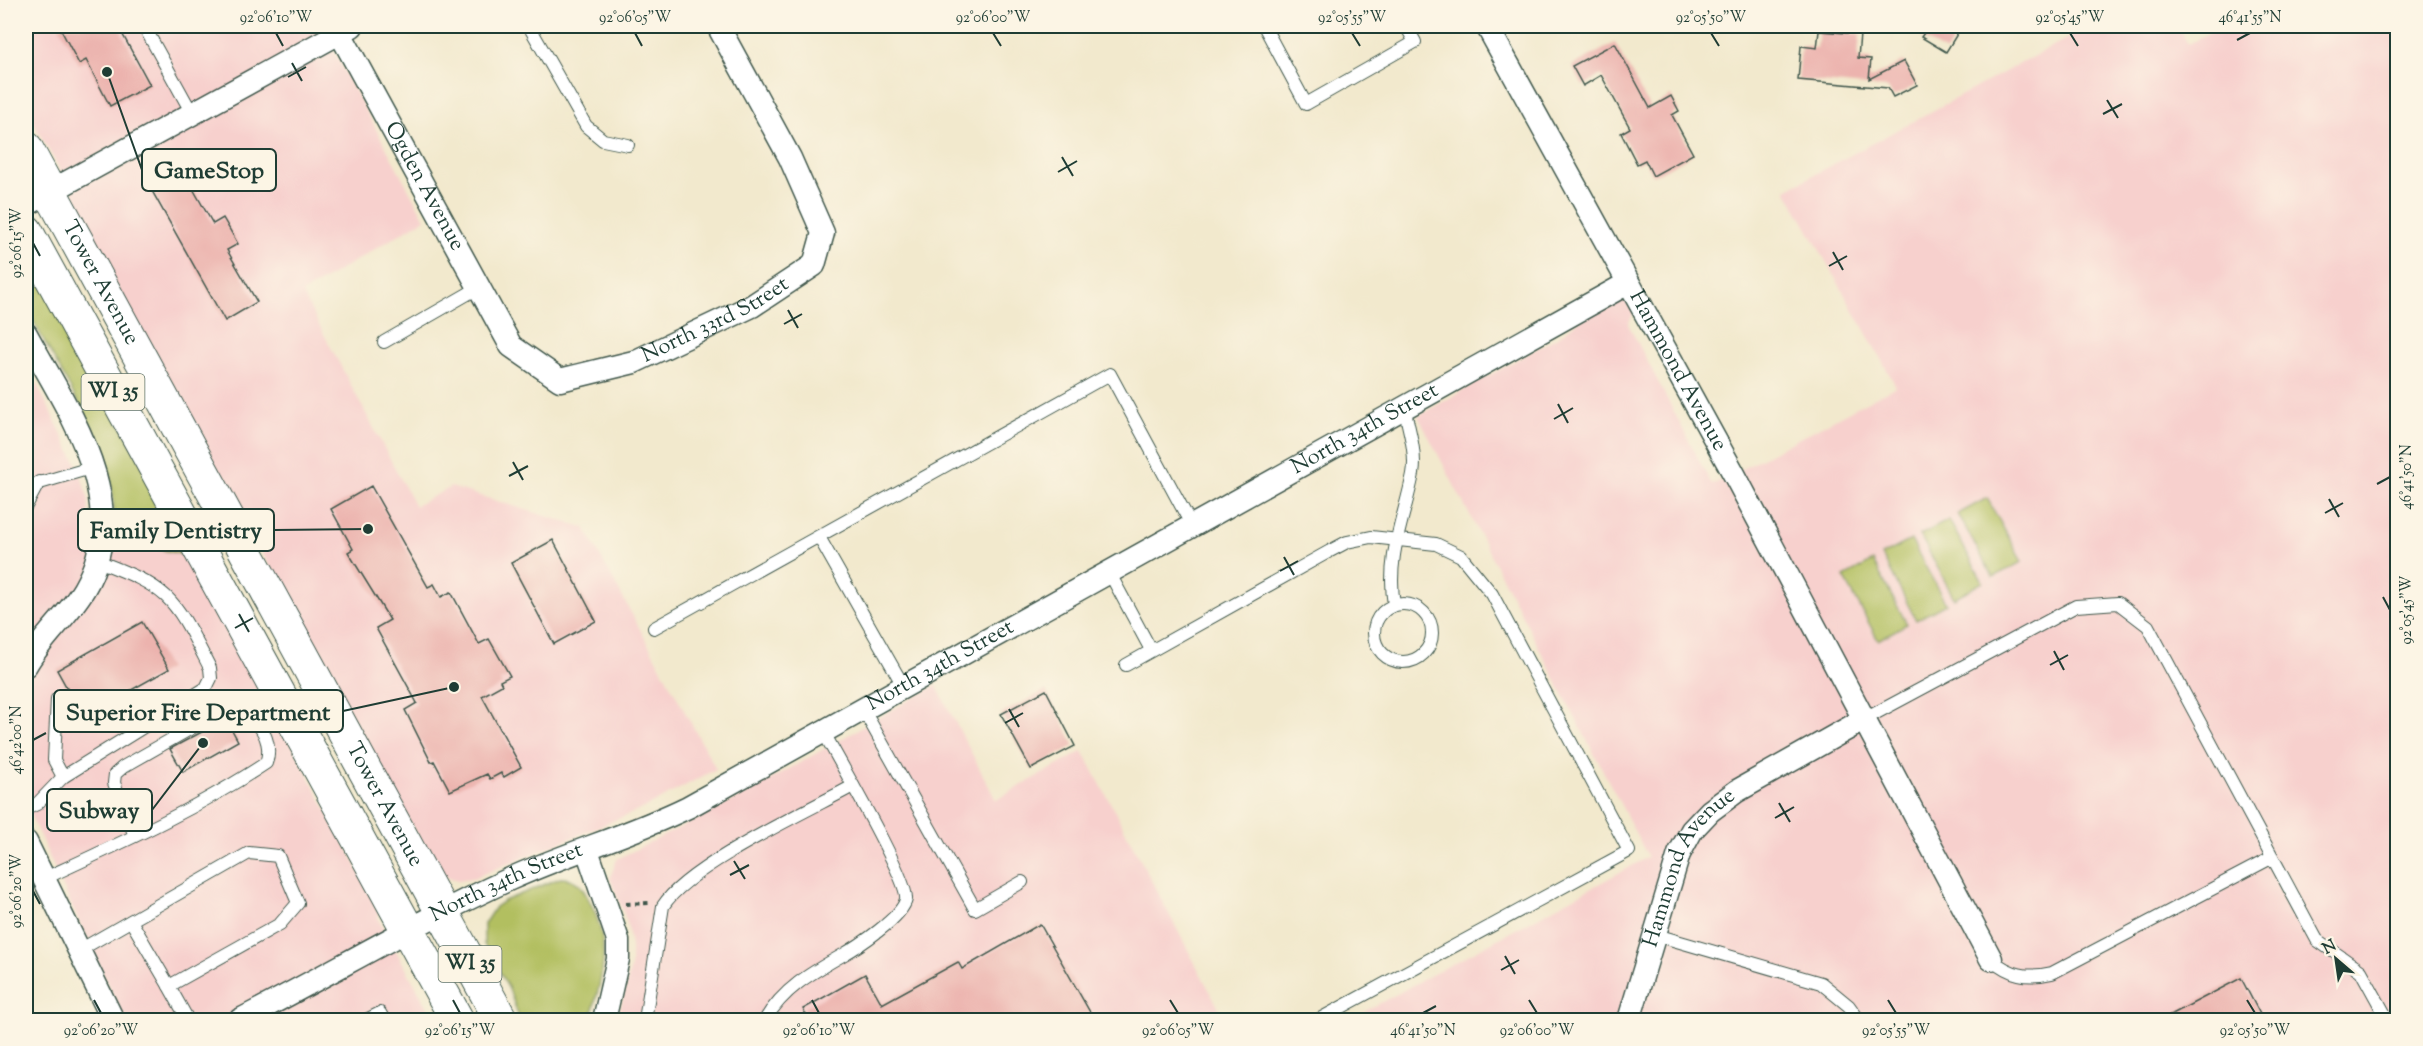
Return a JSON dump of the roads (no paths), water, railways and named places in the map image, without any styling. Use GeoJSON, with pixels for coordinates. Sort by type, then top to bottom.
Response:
{"type":"FeatureCollection","features":[{"type":"Feature","properties":{"kind":"main road","name":"Tower Avenue"},"geometry":{"type":"LineString","coordinates":[[26,148],[38,199],[501,1020]]}},
{"type":"Feature","properties":{"kind":"main road","name":"Tower Avenue"},"geometry":{"type":"LineString","coordinates":[[26,231],[457,1020]]}},
{"type":"Feature","properties":{"kind":"street","name":"North 33rd Street"},"geometry":{"type":"LineString","coordinates":[[511,346],[560,380],[634,362],[752,306],[814,265],[823,233],[790,158],[718,26]]}},
{"type":"Feature","properties":{"kind":"street","name":"Hammond Avenue"},"geometry":{"type":"LineString","coordinates":[[1487,26],[1734,474],[1991,958]]}},
{"type":"Feature","properties":{"kind":"street"},"geometry":{"type":"LineString","coordinates":[[38,199],[193,115],[343,28]]}},
{"type":"Feature","properties":{"kind":"street","name":"Ogden Avenue"},"geometry":{"type":"LineString","coordinates":[[343,28],[478,288],[511,346]]}},
{"type":"Feature","properties":{"kind":"street","name":"North 34th Street"},"geometry":{"type":"LineString","coordinates":[[240,1020],[442,913],[523,873],[648,826],[688,807],[1628,283]]}},
{"type":"Feature","properties":{"kind":"street"},"geometry":{"type":"LineString","coordinates":[[26,334],[71,417],[94,467],[101,505],[102,529],[95,560],[84,589],[26,664]]}},
{"type":"Feature","properties":{"kind":"street","name":"Hammond Avenue"},"geometry":{"type":"LineString","coordinates":[[1629,1020],[1679,854],[1692,830],[1710,811],[1737,791],[1863,720]]}},
{"type":"Feature","properties":{"kind":"street"},"geometry":{"type":"LineString","coordinates":[[26,842],[112,1020]]}},
{"type":"Feature","properties":{"kind":"street"},"geometry":{"type":"LineString","coordinates":[[587,850],[618,940],[618,959],[604,1020]]}},
{"type":"Feature","properties":{"kind":"lane"},"geometry":{"type":"LineString","coordinates":[[144,26],[193,115]]}},
{"type":"Feature","properties":{"kind":"lane"},"geometry":{"type":"LineString","coordinates":[[529,26],[586,126],[603,140],[628,145]]}},
{"type":"Feature","properties":{"kind":"lane"},"geometry":{"type":"LineString","coordinates":[[1264,26],[1306,104],[1415,42],[1406,26]]}},
{"type":"Feature","properties":{"kind":"lane"},"geometry":{"type":"LineString","coordinates":[[384,342],[478,288]]}},
{"type":"Feature","properties":{"kind":"lane"},"geometry":{"type":"LineString","coordinates":[[654,628],[1110,374],[1192,526]]}},
{"type":"Feature","properties":{"kind":"lane"},"geometry":{"type":"LineString","coordinates":[[1394,605],[1392,575],[1395,540],[1414,472],[1404,406]]}},
{"type":"Feature","properties":{"kind":"lane"},"geometry":{"type":"LineString","coordinates":[[26,487],[94,467]]}},
{"type":"Feature","properties":{"kind":"lane"},"geometry":{"type":"LineString","coordinates":[[26,506],[39,482]]}},
{"type":"Feature","properties":{"kind":"lane"},"geometry":{"type":"LineString","coordinates":[[819,537],[904,687]]}},
{"type":"Feature","properties":{"kind":"lane"},"geometry":{"type":"LineString","coordinates":[[1126,665],[1347,542],[1371,537],[1436,544],[1461,556],[1481,577],[1629,851],[1318,1020]]}},
{"type":"Feature","properties":{"kind":"lane"},"geometry":{"type":"LineString","coordinates":[[26,809],[37,804],[63,777],[206,688],[211,678],[210,668],[181,611],[166,593],[141,578],[95,560]]}},
{"type":"Feature","properties":{"kind":"lane"},"geometry":{"type":"LineString","coordinates":[[1110,572],[1152,650]]}},
{"type":"Feature","properties":{"kind":"lane"},"geometry":{"type":"LineString","coordinates":[[1863,720],[2076,606],[2118,603],[2148,627],[2317,940],[2361,971],[2388,1020]]}},
{"type":"Feature","properties":{"kind":"lane"},"geometry":{"type":"LineString","coordinates":[[1394,605],[1413,605],[1421,610],[1431,626],[1429,644],[1417,658],[1408,661],[1389,658],[1376,644],[1374,625],[1378,616],[1394,605]]}},
{"type":"Feature","properties":{"kind":"lane"},"geometry":{"type":"LineString","coordinates":[[57,699],[54,760],[63,777]]}},
{"type":"Feature","properties":{"kind":"lane"},"geometry":{"type":"LineString","coordinates":[[43,879],[135,836],[266,763],[270,753],[269,745],[253,717],[233,708],[223,710],[123,767],[115,774],[114,783],[135,836]]}},
{"type":"Feature","properties":{"kind":"lane"},"geometry":{"type":"LineString","coordinates":[[863,710],[975,909],[1022,882]]}},
{"type":"Feature","properties":{"kind":"lane"},"geometry":{"type":"LineString","coordinates":[[765,1020],[796,983],[859,946],[904,905],[905,889],[823,731]]}},
{"type":"Feature","properties":{"kind":"lane"},"geometry":{"type":"LineString","coordinates":[[645,1020],[663,906],[670,894],[703,870],[853,786]]}},
{"type":"Feature","properties":{"kind":"lane"},"geometry":{"type":"LineString","coordinates":[[78,951],[249,853],[278,856],[298,903],[280,924],[169,986]]}},
{"type":"Feature","properties":{"kind":"lane"},"geometry":{"type":"LineString","coordinates":[[1991,958],[2002,968],[2020,976],[2037,977],[2052,973],[2271,858]]}},
{"type":"Feature","properties":{"kind":"lane"},"geometry":{"type":"LineString","coordinates":[[131,921],[188,1020]]}},
{"type":"Feature","properties":{"kind":"lane"},"geometry":{"type":"LineString","coordinates":[[1656,934],[1821,983],[1849,1006],[1859,1020]]}},
{"type":"Feature","properties":{"kind":"lane"},"geometry":{"type":"LineString","coordinates":[[366,1020],[380,1013],[384,1020]]}},
{"type":"Feature","properties":{"kind":"place","name":"GameStop"},"geometry":{"type":"Point","coordinates":[107,72]}},
{"type":"Feature","properties":{"kind":"place","name":"Family Dentistry"},"geometry":{"type":"Point","coordinates":[368,529]}},
{"type":"Feature","properties":{"kind":"place","name":"Superior Fire Department"},"geometry":{"type":"Point","coordinates":[454,687]}},
{"type":"Feature","properties":{"kind":"place","name":"Subway"},"geometry":{"type":"Point","coordinates":[203,743]}}]}
